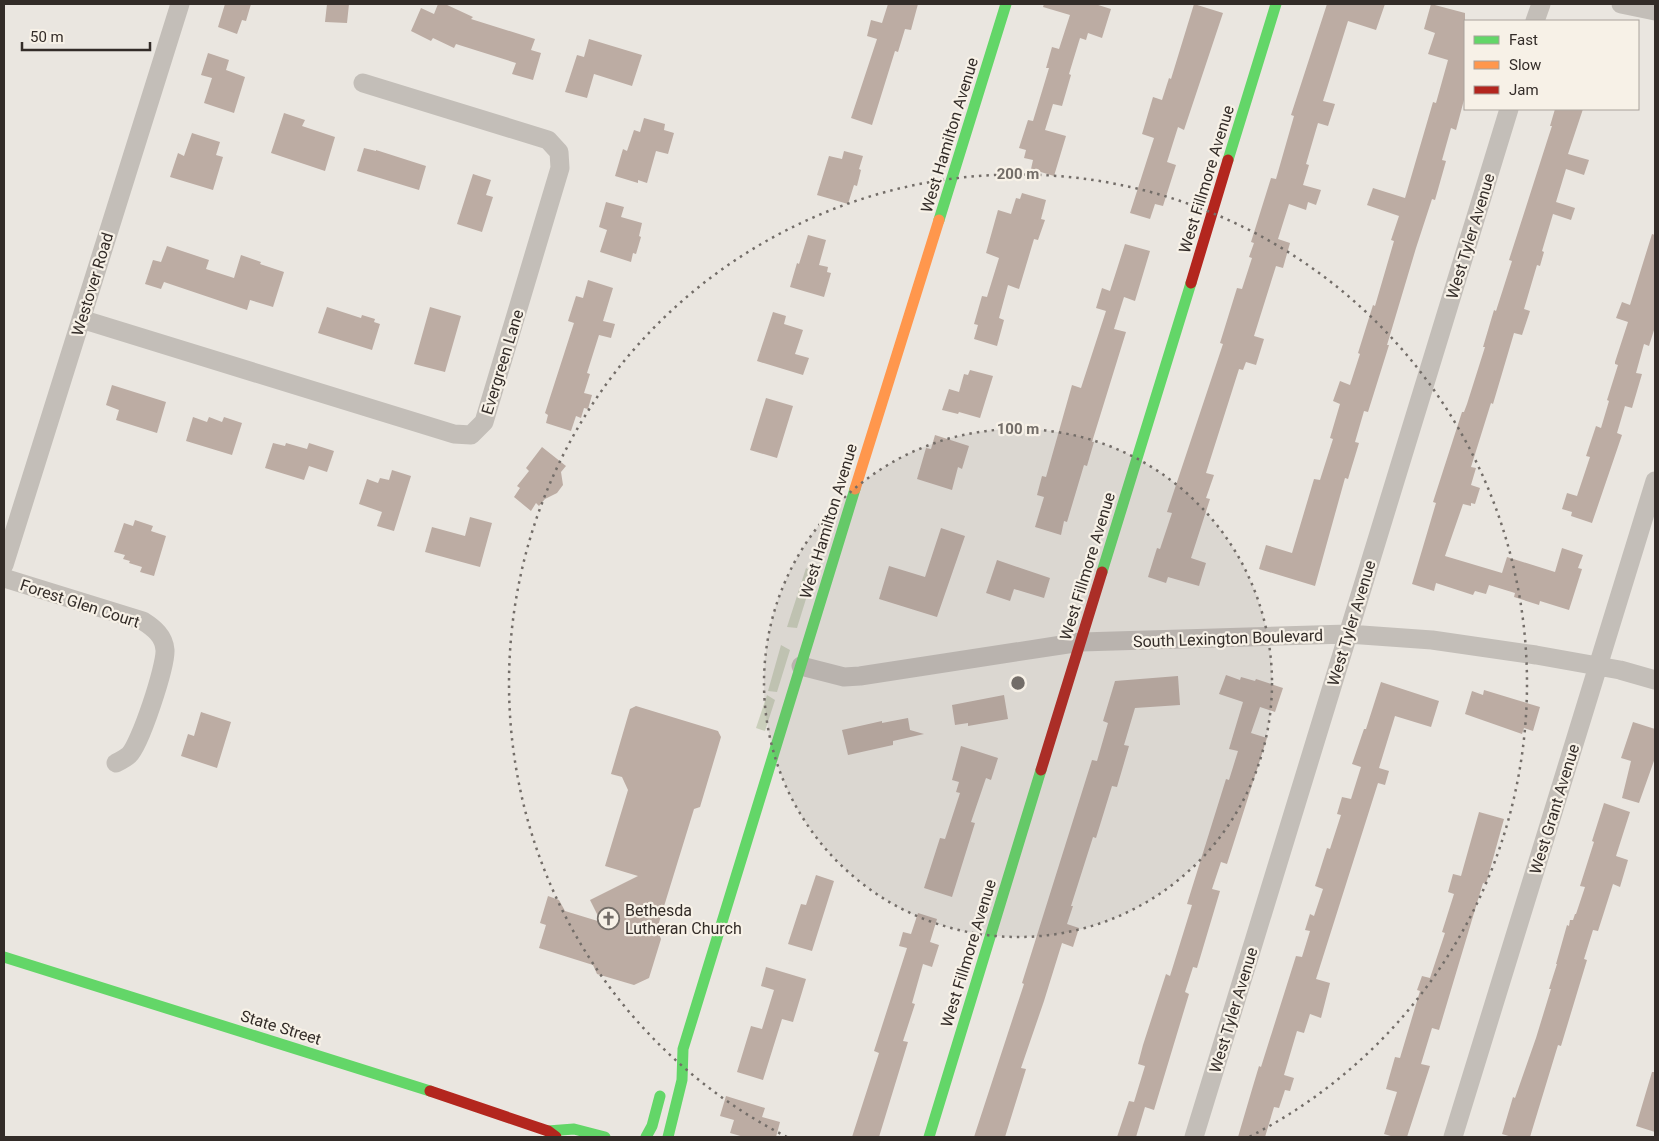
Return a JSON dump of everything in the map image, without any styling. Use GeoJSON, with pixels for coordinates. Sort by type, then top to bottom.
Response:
{"type":"FeatureCollection","features":[{"type":"Feature","properties":{"kind":"street","name":"Westover Road"},"geometry":{"type":"LineString","coordinates":[[4,565],[180,4]]}},
{"type":"Feature","properties":{"kind":"street","name":"West Hamilton Avenue"},"geometry":{"type":"LineString","coordinates":[[668,1137],[682,1080],[683,1049],[1006,4]]}},
{"type":"Feature","properties":{"kind":"street","name":"West Fillmore Avenue"},"geometry":{"type":"LineString","coordinates":[[928,1137],[1276,4]]}},
{"type":"Feature","properties":{"kind":"street"},"geometry":{"type":"LineString","coordinates":[[1536,20],[1541,4]]}},
{"type":"Feature","properties":{"kind":"street"},"geometry":{"type":"LineString","coordinates":[[1621,4],[1655,11]]}},
{"type":"Feature","properties":{"kind":"street","name":"Evergreen Lane"},"geometry":{"type":"LineString","coordinates":[[81,319],[454,434],[471,435],[484,422],[560,168],[559,152],[548,140],[363,83]]}},
{"type":"Feature","properties":{"kind":"street","name":"West Tyler Avenue"},"geometry":{"type":"LineString","coordinates":[[1194,1137],[1509,110]]}},
{"type":"Feature","properties":{"kind":"street","name":"West Grant Avenue"},"geometry":{"type":"LineString","coordinates":[[1453,1137],[1655,481]]}},
{"type":"Feature","properties":{"kind":"street","name":"Forest Glen Court"},"geometry":{"type":"LineString","coordinates":[[4,578],[143,621],[162,638],[165,650],[163,664],[139,740],[130,755],[116,763]]}},
{"type":"Feature","properties":{"kind":"street","name":"South Lexington Boulevard"},"geometry":{"type":"LineString","coordinates":[[801,666],[844,676],[860,676],[1081,642],[1348,634],[1432,640],[1536,655],[1598,666],[1655,680]]}},
{"type":"Feature","properties":{"kind":"street","name":"State Street"},"geometry":{"type":"LineString","coordinates":[[4,958],[426,1090],[552,1134],[574,1130],[605,1137]]}},
{"type":"Feature","properties":{"kind":"street","name":"West Hamilton Avenue"},"geometry":{"type":"LineString","coordinates":[[672,1064],[683,1049]]}},
{"type":"Feature","properties":{"kind":"street"},"geometry":{"type":"LineString","coordinates":[[646,1137],[652,1126],[662,1088]]}},
{"type":"Feature","properties":{"kind":"green space"},"geometry":{"type":"Polygon","coordinates":[[[806,568],[814,573],[797,628],[787,627],[806,568]]]}},
{"type":"Feature","properties":{"kind":"green space"},"geometry":{"type":"Polygon","coordinates":[[[781,645],[790,650],[777,692],[768,691],[781,645]]]}},
{"type":"Feature","properties":{"kind":"green space"},"geometry":{"type":"Polygon","coordinates":[[[767,695],[775,700],[765,731],[756,728],[767,695]]]}},
{"type":"Feature","properties":{"kind":"building"},"geometry":{"type":"Polygon","coordinates":[[[225,4],[251,4],[246,21],[242,20],[237,34],[218,27],[225,4]]]}},
{"type":"Feature","properties":{"kind":"building"},"geometry":{"type":"Polygon","coordinates":[[[327,4],[349,4],[347,23],[325,22],[327,4]]]}},
{"type":"Feature","properties":{"kind":"building"},"geometry":{"type":"Polygon","coordinates":[[[438,4],[445,4],[473,17],[471,19],[535,39],[531,50],[541,53],[533,80],[512,74],[516,63],[456,44],[454,48],[433,38],[431,41],[411,31],[421,8],[434,14],[438,4]]]}},
{"type":"Feature","properties":{"kind":"building"},"geometry":{"type":"Polygon","coordinates":[[[888,4],[918,4],[911,30],[905,29],[898,52],[895,51],[872,125],[851,118],[877,39],[867,36],[871,20],[882,23],[888,4]]]}},
{"type":"Feature","properties":{"kind":"building"},"geometry":{"type":"Polygon","coordinates":[[[1044,4],[1095,4],[1111,9],[1102,38],[1088,33],[1086,40],[1080,38],[1062,106],[1053,104],[1045,130],[1066,136],[1054,176],[1031,169],[1033,160],[1024,158],[1026,150],[1019,148],[1028,120],[1033,121],[1049,68],[1046,68],[1052,47],[1059,49],[1070,15],[1043,7],[1044,4]]]}},
{"type":"Feature","properties":{"kind":"building"},"geometry":{"type":"Polygon","coordinates":[[[1194,4],[1223,13],[1184,130],[1178,127],[1167,162],[1176,165],[1163,206],[1155,204],[1150,219],[1130,213],[1154,138],[1142,134],[1153,97],[1162,100],[1169,78],[1171,79],[1194,4]]]}},
{"type":"Feature","properties":{"kind":"building"},"geometry":{"type":"Polygon","coordinates":[[[1327,4],[1385,4],[1376,30],[1348,21],[1323,101],[1335,104],[1328,126],[1318,123],[1306,164],[1309,165],[1303,185],[1321,190],[1316,205],[1308,202],[1306,210],[1289,204],[1278,239],[1290,243],[1283,268],[1276,266],[1254,336],[1264,339],[1256,365],[1246,362],[1243,370],[1239,369],[1206,473],[1214,475],[1206,498],[1210,499],[1191,558],[1206,563],[1199,586],[1168,577],[1166,583],[1148,577],[1157,548],[1160,549],[1172,513],[1167,512],[1223,344],[1220,343],[1237,288],[1242,289],[1252,258],[1249,257],[1254,243],[1251,242],[1271,178],[1276,179],[1294,116],[1291,115],[1327,4]]]}},
{"type":"Feature","properties":{"kind":"building"},"geometry":{"type":"Polygon","coordinates":[[[1431,4],[1465,13],[1464,100],[1456,130],[1451,128],[1442,160],[1446,161],[1435,200],[1432,199],[1416,248],[1368,412],[1364,411],[1355,442],[1359,443],[1348,479],[1345,478],[1315,586],[1259,569],[1266,545],[1292,553],[1314,479],[1320,480],[1333,439],[1330,438],[1340,404],[1333,401],[1340,381],[1350,385],[1373,305],[1375,306],[1394,241],[1391,240],[1399,216],[1367,205],[1373,188],[1405,198],[1433,102],[1436,103],[1448,60],[1428,54],[1435,33],[1424,29],[1431,4]]]}},
{"type":"Feature","properties":{"kind":"building"},"geometry":{"type":"Polygon","coordinates":[[[589,39],[642,55],[632,86],[594,74],[587,98],[565,92],[577,55],[584,57],[589,39]]]}},
{"type":"Feature","properties":{"kind":"building"},"geometry":{"type":"Polygon","coordinates":[[[208,53],[229,60],[226,70],[245,77],[234,113],[204,103],[212,78],[201,75],[208,53]]]}},
{"type":"Feature","properties":{"kind":"building"},"geometry":{"type":"Polygon","coordinates":[[[1555,110],[1583,110],[1568,154],[1589,160],[1584,175],[1566,169],[1556,202],[1575,208],[1571,220],[1553,214],[1542,251],[1544,252],[1540,266],[1537,265],[1524,309],[1530,311],[1522,335],[1514,333],[1493,404],[1491,403],[1471,467],[1476,468],[1471,485],[1480,488],[1475,504],[1471,503],[1471,506],[1463,504],[1445,556],[1502,573],[1507,557],[1555,572],[1562,548],[1583,555],[1578,568],[1582,569],[1569,610],[1540,601],[1539,605],[1514,597],[1515,593],[1489,585],[1486,594],[1475,591],[1473,595],[1436,583],[1434,591],[1412,584],[1436,503],[1433,502],[1462,412],[1464,412],[1467,404],[1485,347],[1483,347],[1494,310],[1496,311],[1512,261],[1509,260],[1552,126],[1550,126],[1555,110]]]}},
{"type":"Feature","properties":{"kind":"building"},"geometry":{"type":"Polygon","coordinates":[[[284,113],[305,120],[302,126],[335,137],[325,171],[271,153],[284,113]]]}},
{"type":"Feature","properties":{"kind":"building"},"geometry":{"type":"Polygon","coordinates":[[[644,118],[665,124],[664,130],[674,133],[668,154],[656,151],[647,183],[638,180],[638,183],[615,176],[623,149],[627,151],[634,130],[640,132],[644,118]]]}},
{"type":"Feature","properties":{"kind":"building"},"geometry":{"type":"Polygon","coordinates":[[[192,133],[220,142],[216,155],[223,157],[213,190],[170,177],[178,153],[184,156],[192,133]]]}},
{"type":"Feature","properties":{"kind":"building"},"geometry":{"type":"Polygon","coordinates":[[[364,148],[426,166],[419,190],[357,171],[364,148]]]}},
{"type":"Feature","properties":{"kind":"building"},"geometry":{"type":"Polygon","coordinates":[[[844,151],[863,156],[857,186],[854,185],[848,204],[817,195],[829,156],[842,159],[844,151]]]}},
{"type":"Feature","properties":{"kind":"building"},"geometry":{"type":"Polygon","coordinates":[[[473,174],[491,180],[486,195],[493,197],[482,232],[457,224],[473,174]]]}},
{"type":"Feature","properties":{"kind":"building"},"geometry":{"type":"Polygon","coordinates":[[[1022,193],[1046,200],[1041,219],[1045,220],[1038,240],[1034,239],[1019,289],[1008,285],[999,318],[1004,320],[997,346],[974,339],[978,325],[974,324],[982,296],[987,297],[999,258],[986,253],[998,210],[1011,214],[1016,198],[1020,199],[1022,193]]]}},
{"type":"Feature","properties":{"kind":"building"},"geometry":{"type":"Polygon","coordinates":[[[606,202],[624,207],[621,217],[642,223],[639,236],[641,237],[636,254],[633,253],[631,262],[600,252],[607,230],[599,227],[606,202]]]}},
{"type":"Feature","properties":{"kind":"building"},"geometry":{"type":"Polygon","coordinates":[[[1652,234],[1655,235],[1655,327],[1649,346],[1644,344],[1636,373],[1642,374],[1632,408],[1625,406],[1617,433],[1622,435],[1592,523],[1571,516],[1572,512],[1562,509],[1567,493],[1577,496],[1590,457],[1586,456],[1596,426],[1601,428],[1609,401],[1607,400],[1618,365],[1615,362],[1628,322],[1616,318],[1622,302],[1630,305],[1652,234]]]}},
{"type":"Feature","properties":{"kind":"building"},"geometry":{"type":"Polygon","coordinates":[[[808,235],[826,240],[819,265],[828,267],[827,272],[831,273],[824,297],[790,287],[808,235]]]}},
{"type":"Feature","properties":{"kind":"building"},"geometry":{"type":"Polygon","coordinates":[[[1125,244],[1150,251],[1135,301],[1124,297],[1114,329],[1126,332],[1092,442],[1094,442],[1087,466],[1084,465],[1067,522],[1064,521],[1061,535],[1035,527],[1044,497],[1037,495],[1042,476],[1046,477],[1072,385],[1081,388],[1106,311],[1096,308],[1102,288],[1110,291],[1125,244]]]}},
{"type":"Feature","properties":{"kind":"building"},"geometry":{"type":"Polygon","coordinates":[[[167,246],[209,260],[206,269],[234,278],[241,255],[284,272],[273,307],[250,300],[247,310],[164,282],[161,289],[145,284],[153,260],[161,262],[167,246]]]}},
{"type":"Feature","properties":{"kind":"building"},"geometry":{"type":"Polygon","coordinates":[[[588,280],[613,288],[603,321],[615,324],[611,338],[599,335],[587,373],[590,374],[584,393],[592,395],[588,409],[584,408],[581,418],[576,416],[571,431],[546,423],[548,415],[545,413],[574,323],[568,321],[576,296],[583,298],[588,280]]]}},
{"type":"Feature","properties":{"kind":"building"},"geometry":{"type":"Polygon","coordinates":[[[327,307],[361,318],[362,315],[375,319],[374,322],[380,324],[372,350],[318,333],[327,307]]]}},
{"type":"Feature","properties":{"kind":"building"},"geometry":{"type":"Polygon","coordinates":[[[430,307],[461,316],[445,372],[414,364],[430,307]]]}},
{"type":"Feature","properties":{"kind":"building"},"geometry":{"type":"Polygon","coordinates":[[[773,312],[786,316],[784,324],[803,330],[795,354],[809,358],[803,375],[757,361],[773,312]]]}},
{"type":"Feature","properties":{"kind":"building"},"geometry":{"type":"Polygon","coordinates":[[[970,370],[993,376],[980,418],[959,412],[958,414],[942,410],[949,389],[959,392],[964,374],[968,375],[970,370]]]}},
{"type":"Feature","properties":{"kind":"building"},"geometry":{"type":"Polygon","coordinates":[[[112,385],[166,402],[157,433],[116,420],[119,410],[106,405],[112,385]]]}},
{"type":"Feature","properties":{"kind":"building"},"geometry":{"type":"Polygon","coordinates":[[[766,398],[793,406],[777,458],[750,450],[766,398]]]}},
{"type":"Feature","properties":{"kind":"building"},"geometry":{"type":"Polygon","coordinates":[[[193,417],[207,422],[209,417],[222,422],[224,417],[242,423],[232,455],[186,441],[193,417]]]}},
{"type":"Feature","properties":{"kind":"building"},"geometry":{"type":"Polygon","coordinates":[[[935,435],[969,446],[962,469],[958,467],[952,490],[917,479],[926,448],[931,449],[935,435]]]}},
{"type":"Feature","properties":{"kind":"building"},"geometry":{"type":"Polygon","coordinates":[[[273,443],[285,446],[286,443],[307,449],[309,443],[334,451],[327,472],[309,466],[304,480],[265,468],[273,443]]]}},
{"type":"Feature","properties":{"kind":"building"},"geometry":{"type":"Polygon","coordinates":[[[542,447],[566,466],[561,472],[563,485],[557,493],[545,499],[539,506],[536,503],[531,511],[514,497],[520,488],[517,486],[529,471],[526,468],[542,447]]]}},
{"type":"Feature","properties":{"kind":"building"},"geometry":{"type":"Polygon","coordinates":[[[392,470],[411,476],[394,531],[377,526],[382,512],[359,504],[367,479],[378,483],[380,478],[389,480],[392,470]]]}},
{"type":"Feature","properties":{"kind":"building"},"geometry":{"type":"Polygon","coordinates":[[[470,517],[492,523],[480,567],[425,552],[432,527],[465,536],[470,517]]]}},
{"type":"Feature","properties":{"kind":"building"},"geometry":{"type":"Polygon","coordinates":[[[135,520],[153,526],[151,531],[166,536],[154,576],[140,572],[142,567],[129,563],[130,561],[123,559],[125,555],[114,552],[124,523],[133,526],[135,520]]]}},
{"type":"Feature","properties":{"kind":"building"},"geometry":{"type":"Polygon","coordinates":[[[941,528],[965,536],[937,617],[879,599],[889,566],[925,577],[941,528]]]}},
{"type":"Feature","properties":{"kind":"building"},"geometry":{"type":"Polygon","coordinates":[[[997,560],[1050,578],[1044,598],[1014,589],[1010,601],[986,593],[997,560]]]}},
{"type":"Feature","properties":{"kind":"building"},"geometry":{"type":"Polygon","coordinates":[[[1226,675],[1240,680],[1241,677],[1255,681],[1256,679],[1283,688],[1275,712],[1260,707],[1251,733],[1267,738],[1227,864],[1221,862],[1212,889],[1220,891],[1197,968],[1193,967],[1185,992],[1189,994],[1154,1110],[1145,1107],[1136,1137],[1117,1137],[1129,1101],[1134,1102],[1145,1066],[1138,1064],[1143,1045],[1166,974],[1170,976],[1192,905],[1187,904],[1226,779],[1229,780],[1238,751],[1229,749],[1243,702],[1219,694],[1226,675]]]}},
{"type":"Feature","properties":{"kind":"building"},"geometry":{"type":"Polygon","coordinates":[[[1178,676],[1180,705],[1135,708],[1124,745],[1129,746],[1117,787],[1112,786],[1096,838],[1093,837],[1071,906],[1073,906],[1067,924],[1079,928],[1073,947],[1062,943],[1021,1068],[1026,1069],[1005,1137],[974,1137],[1024,984],[1022,983],[1092,760],[1097,761],[1108,723],[1103,721],[1115,681],[1178,676]]]}},
{"type":"Feature","properties":{"kind":"building"},"geometry":{"type":"Polygon","coordinates":[[[1381,682],[1439,701],[1431,727],[1395,716],[1379,768],[1389,771],[1385,785],[1378,783],[1316,979],[1330,983],[1321,1018],[1310,1014],[1304,1033],[1297,1031],[1284,1075],[1294,1078],[1290,1091],[1285,1090],[1279,1108],[1274,1107],[1265,1137],[1238,1137],[1259,1066],[1261,1067],[1296,956],[1302,957],[1310,931],[1305,930],[1310,914],[1314,916],[1323,889],[1315,886],[1327,848],[1330,849],[1341,815],[1337,814],[1342,797],[1351,799],[1361,767],[1352,764],[1364,729],[1366,729],[1381,682]]]}},
{"type":"Feature","properties":{"kind":"building"},"geometry":{"type":"Polygon","coordinates":[[[1484,690],[1540,707],[1533,731],[1524,728],[1522,734],[1465,714],[1472,691],[1483,695],[1484,690]]]}},
{"type":"Feature","properties":{"kind":"building"},"geometry":{"type":"Polygon","coordinates":[[[1004,695],[1008,719],[968,726],[968,723],[955,725],[952,705],[1004,695]]]}},
{"type":"Feature","properties":{"kind":"building","name":"Bethesda Lutheran Church"},"geometry":{"type":"Polygon","coordinates":[[[636,706],[718,731],[721,737],[700,807],[694,809],[657,929],[661,939],[649,978],[634,985],[597,974],[593,965],[539,948],[546,925],[540,923],[548,896],[559,900],[565,911],[601,922],[590,900],[638,876],[605,866],[628,790],[622,777],[611,774],[630,709],[636,706]]]}},
{"type":"Feature","properties":{"kind":"building"},"geometry":{"type":"Polygon","coordinates":[[[201,712],[231,722],[217,768],[181,756],[188,734],[194,736],[201,712]]]}},
{"type":"Feature","properties":{"kind":"building"},"geometry":{"type":"Polygon","coordinates":[[[908,718],[910,730],[924,734],[893,741],[893,745],[848,755],[842,730],[882,721],[882,723],[908,718]]]}},
{"type":"Feature","properties":{"kind":"building"},"geometry":{"type":"Polygon","coordinates":[[[1633,722],[1655,729],[1655,758],[1639,803],[1622,798],[1631,761],[1621,758],[1633,722]]]}},
{"type":"Feature","properties":{"kind":"building"},"geometry":{"type":"Polygon","coordinates":[[[961,746],[998,758],[991,780],[986,778],[971,822],[975,823],[952,897],[924,888],[940,838],[945,839],[960,793],[956,792],[959,782],[952,780],[961,746]]]}},
{"type":"Feature","properties":{"kind":"building"},"geometry":{"type":"Polygon","coordinates":[[[1604,803],[1630,812],[1616,856],[1628,860],[1620,887],[1613,884],[1598,931],[1593,930],[1584,959],[1587,960],[1561,1046],[1558,1045],[1530,1137],[1512,1137],[1502,1134],[1513,1097],[1515,1098],[1536,1038],[1551,989],[1549,989],[1567,925],[1569,926],[1570,920],[1573,920],[1576,914],[1585,887],[1580,886],[1604,803]]]}},
{"type":"Feature","properties":{"kind":"building"},"geometry":{"type":"Polygon","coordinates":[[[1479,812],[1504,819],[1486,884],[1483,883],[1439,1030],[1432,1028],[1421,1064],[1430,1066],[1407,1137],[1394,1137],[1384,1134],[1397,1092],[1386,1089],[1395,1057],[1400,1058],[1420,991],[1417,990],[1422,976],[1430,978],[1445,933],[1442,932],[1454,894],[1448,892],[1453,874],[1461,876],[1479,812]]]}},
{"type":"Feature","properties":{"kind":"building"},"geometry":{"type":"Polygon","coordinates":[[[816,875],[834,881],[812,951],[788,944],[801,904],[806,905],[816,875]]]}},
{"type":"Feature","properties":{"kind":"building"},"geometry":{"type":"Polygon","coordinates":[[[918,913],[937,919],[930,942],[939,945],[932,967],[923,964],[912,1003],[915,1004],[903,1041],[908,1042],[879,1137],[852,1137],[879,1053],[874,1051],[907,948],[899,946],[903,932],[911,934],[918,913]]]}},
{"type":"Feature","properties":{"kind":"building"},"geometry":{"type":"Polygon","coordinates":[[[766,967],[806,979],[793,1022],[782,1019],[763,1080],[737,1072],[751,1026],[762,1029],[774,990],[761,986],[766,967]]]}},
{"type":"Feature","properties":{"kind":"building"},"geometry":{"type":"Polygon","coordinates":[[[1652,1072],[1655,1072],[1655,1132],[1636,1126],[1652,1072]]]}},
{"type":"Feature","properties":{"kind":"building"},"geometry":{"type":"Polygon","coordinates":[[[726,1096],[765,1108],[762,1117],[780,1122],[776,1137],[744,1137],[730,1133],[734,1120],[720,1116],[726,1096]]]}},
{"type":"Feature","properties":{"kind":"traffic: fast"},"geometry":{"type":"LineString","coordinates":[[939,220],[1006,4]]}},
{"type":"Feature","properties":{"kind":"traffic: fast"},"geometry":{"type":"LineString","coordinates":[[1228,160],[1276,4]]}},
{"type":"Feature","properties":{"kind":"traffic: fast"},"geometry":{"type":"LineString","coordinates":[[1102,572],[1191,283]]}},
{"type":"Feature","properties":{"kind":"traffic: fast"},"geometry":{"type":"LineString","coordinates":[[668,1137],[682,1080],[683,1049],[855,489]]}},
{"type":"Feature","properties":{"kind":"traffic: fast"},"geometry":{"type":"LineString","coordinates":[[929,1137],[1041,770]]}},
{"type":"Feature","properties":{"kind":"traffic: fast"},"geometry":{"type":"LineString","coordinates":[[4,957],[430,1091]]}},
{"type":"Feature","properties":{"kind":"traffic: fast"},"geometry":{"type":"LineString","coordinates":[[646,1137],[652,1126],[660,1096]]}},
{"type":"Feature","properties":{"kind":"traffic: fast"},"geometry":{"type":"LineString","coordinates":[[548,1131],[574,1129],[605,1137]]}},
{"type":"Feature","properties":{"kind":"traffic: slow"},"geometry":{"type":"LineString","coordinates":[[855,489],[939,220]]}},
{"type":"Feature","properties":{"kind":"traffic: jam"},"geometry":{"type":"LineString","coordinates":[[1191,283],[1228,160]]}},
{"type":"Feature","properties":{"kind":"traffic: jam"},"geometry":{"type":"LineString","coordinates":[[1041,770],[1102,572]]}},
{"type":"Feature","properties":{"kind":"traffic: jam"},"geometry":{"type":"LineString","coordinates":[[430,1091],[548,1131],[556,1137]]}},
{"type":"Feature","properties":{"kind":"place","name":"Bethesda Lutheran Church"},"geometry":{"type":"Point","coordinates":[609,919]}}]}
